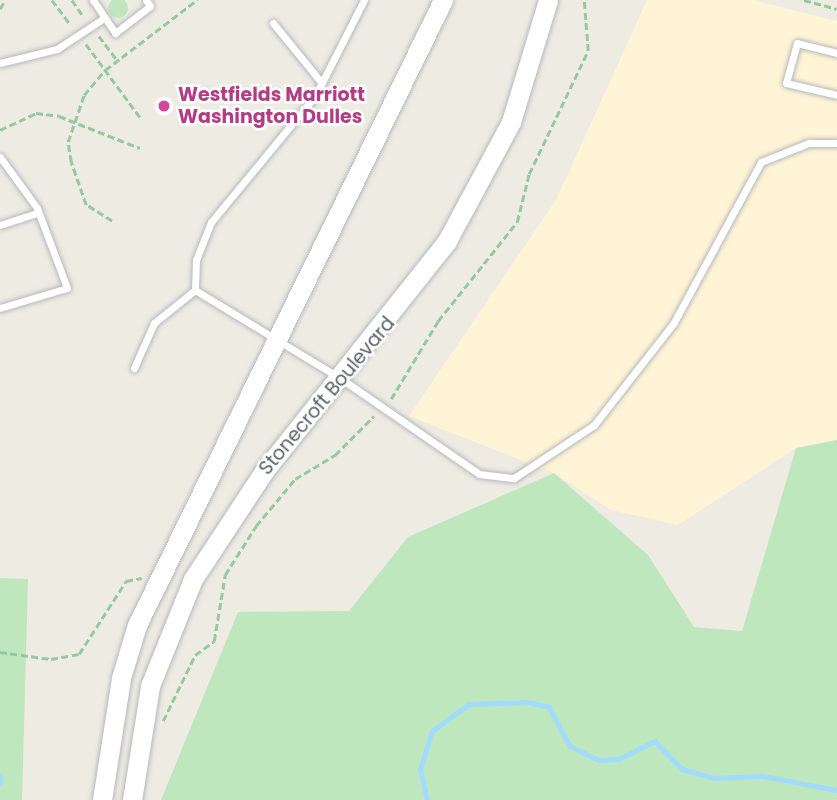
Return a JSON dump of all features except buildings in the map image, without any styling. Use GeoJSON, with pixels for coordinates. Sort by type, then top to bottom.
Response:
{"type":"FeatureCollection","features":[{"type":"Feature","properties":{"kind":"main road"},"geometry":{"type":"LineString","coordinates":[[102,800],[121,678],[159,576],[443,0]]}},
{"type":"Feature","properties":{"kind":"main road","name":"Stonecroft Boulevard"},"geometry":{"type":"LineString","coordinates":[[132,800],[150,686],[193,579],[240,504],[401,306],[472,199],[511,122],[548,1]]}},
{"type":"Feature","properties":{"kind":"lane"},"geometry":{"type":"LineString","coordinates":[[93,0],[115,33],[150,6],[146,0]]}},
{"type":"Feature","properties":{"kind":"lane"},"geometry":{"type":"LineString","coordinates":[[134,368],[154,323],[195,290],[196,260],[211,222],[252,180],[322,83],[364,0]]}},
{"type":"Feature","properties":{"kind":"lane"},"geometry":{"type":"LineString","coordinates":[[0,63],[57,49],[104,18]]}},
{"type":"Feature","properties":{"kind":"lane"},"geometry":{"type":"LineString","coordinates":[[273,23],[322,83]]}},
{"type":"Feature","properties":{"kind":"lane"},"geometry":{"type":"LineString","coordinates":[[837,53],[797,43],[786,83],[837,95]]}},
{"type":"Feature","properties":{"kind":"lane"},"geometry":{"type":"LineString","coordinates":[[195,290],[340,378],[450,458],[479,474],[514,478],[594,425],[699,281],[761,162],[809,143],[837,143]]}},
{"type":"Feature","properties":{"kind":"lane"},"geometry":{"type":"LineString","coordinates":[[0,157],[38,213],[67,288],[0,308]]}},
{"type":"Feature","properties":{"kind":"lane"},"geometry":{"type":"LineString","coordinates":[[0,225],[38,213]]}},
{"type":"Feature","properties":{"kind":"path"},"geometry":{"type":"LineString","coordinates":[[0,9],[5,0]]}},
{"type":"Feature","properties":{"kind":"path"},"geometry":{"type":"LineString","coordinates":[[52,0],[140,117]]}},
{"type":"Feature","properties":{"kind":"path"},"geometry":{"type":"LineString","coordinates":[[112,221],[86,205],[78,190],[68,142],[84,95],[105,70],[197,0]]}},
{"type":"Feature","properties":{"kind":"path"},"geometry":{"type":"LineString","coordinates":[[804,0],[837,9]]}},
{"type":"Feature","properties":{"kind":"path"},"geometry":{"type":"LineString","coordinates":[[0,130],[36,113],[75,120],[140,148]]}},
{"type":"Feature","properties":{"kind":"path"},"geometry":{"type":"LineString","coordinates":[[0,652],[51,659],[79,654],[126,581],[159,576]]}},
{"type":"Feature","properties":{"kind":"shaded area"},"geometry":{"type":"Polygon","coordinates":[[[647,0],[754,0],[837,21],[837,440],[796,448],[678,525],[611,510],[554,473],[409,416],[556,200],[647,0]]]}},
{"type":"Feature","properties":{"kind":"green space"},"geometry":{"type":"Polygon","coordinates":[[[114,-2],[122,-2],[128,8],[122,18],[114,18],[108,12],[108,4],[114,-2]]]}},
{"type":"Feature","properties":{"kind":"green space"},"geometry":{"type":"Polygon","coordinates":[[[837,440],[837,800],[161,800],[238,612],[349,611],[408,537],[554,473],[648,555],[694,627],[742,631],[796,448],[837,440]]]}},
{"type":"Feature","properties":{"kind":"green space"},"geometry":{"type":"Polygon","coordinates":[[[0,578],[28,579],[22,800],[0,800],[0,578]]]}},
{"type":"Feature","properties":{"kind":"waterway"},"geometry":{"type":"LineString","coordinates":[[427,800],[420,770],[432,731],[469,704],[528,702],[549,707],[570,746],[599,760],[619,759],[655,741],[682,769],[713,778],[763,776],[837,790]]}},
{"type":"Feature","properties":{"kind":"waterway"},"geometry":{"type":"LineString","coordinates":[[0,775],[0,783]]}},
{"type":"Feature","properties":{"kind":"place","name":"Westfields Marriott Washington Dulles"},"geometry":{"type":"Point","coordinates":[164,106]}}]}
